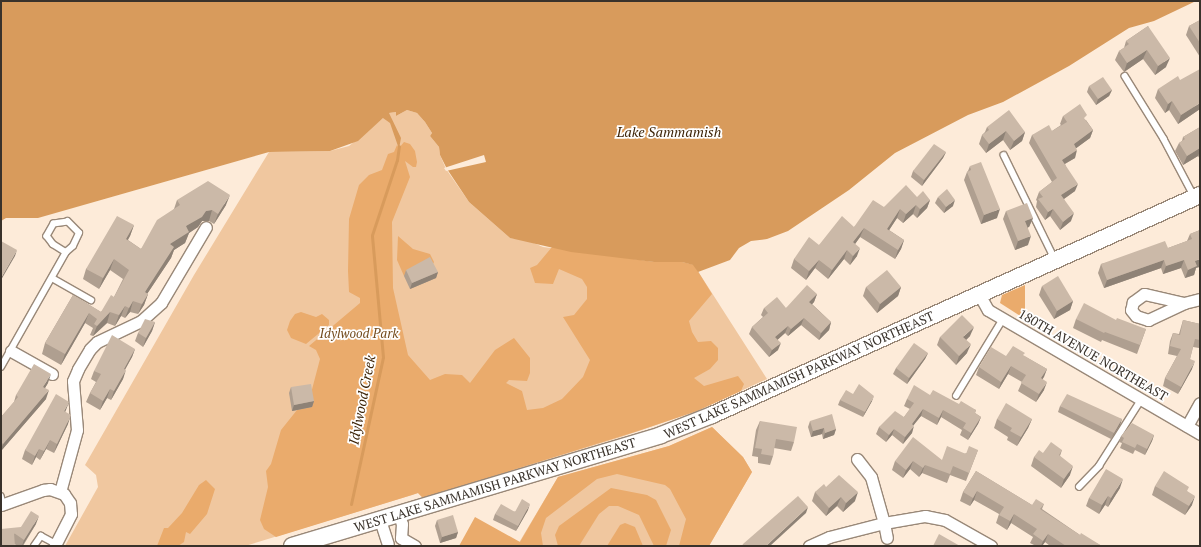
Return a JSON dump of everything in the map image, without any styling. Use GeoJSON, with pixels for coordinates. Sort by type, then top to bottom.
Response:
{"type":"FeatureCollection","features":[{"type":"Feature","properties":{"kind":"main road","name":"WEST LAKE SAMMAMISH PARKWAY NORTHEAST"},"geometry":{"type":"LineString","coordinates":[[292,546],[661,435],[717,413],[1197,196]]}},
{"type":"Feature","properties":{"kind":"street"},"geometry":{"type":"LineString","coordinates":[[55,545],[71,514],[63,495],[77,430],[73,382],[78,369],[90,349],[97,342],[141,321],[161,303],[206,227]]}},
{"type":"Feature","properties":{"kind":"street","name":"180TH AVENUE NORTHEAST"},"geometry":{"type":"LineString","coordinates":[[979,294],[988,310],[1200,434]]}},
{"type":"Feature","properties":{"kind":"street"},"geometry":{"type":"LineString","coordinates":[[1184,303],[1200,299]]}},
{"type":"Feature","properties":{"kind":"street"},"geometry":{"type":"LineString","coordinates":[[11,351],[52,374]]}},
{"type":"Feature","properties":{"kind":"street"},"geometry":{"type":"LineString","coordinates":[[1187,426],[1200,403]]}},
{"type":"Feature","properties":{"kind":"street"},"geometry":{"type":"LineString","coordinates":[[857,459],[871,477],[887,538]]}},
{"type":"Feature","properties":{"kind":"street"},"geometry":{"type":"LineString","coordinates":[[2,502],[43,490],[63,495]]}},
{"type":"Feature","properties":{"kind":"street"},"geometry":{"type":"LineString","coordinates":[[399,515],[402,524],[401,538]]}},
{"type":"Feature","properties":{"kind":"street"},"geometry":{"type":"LineString","coordinates":[[808,546],[829,537],[884,523],[925,516],[945,520],[991,546]]}},
{"type":"Feature","properties":{"kind":"street"},"geometry":{"type":"LineString","coordinates":[[380,520],[388,545],[401,538]]}},
{"type":"Feature","properties":{"kind":"street"},"geometry":{"type":"LineString","coordinates":[[401,538],[415,546]]}},
{"type":"Feature","properties":{"kind":"lane"},"geometry":{"type":"LineString","coordinates":[[1125,76],[1197,196]]}},
{"type":"Feature","properties":{"kind":"lane"},"geometry":{"type":"LineString","coordinates":[[1004,156],[1055,259]]}},
{"type":"Feature","properties":{"kind":"lane"},"geometry":{"type":"LineString","coordinates":[[1,367],[66,252],[74,246],[79,233],[68,222],[54,224],[47,236],[52,244],[66,252]]}},
{"type":"Feature","properties":{"kind":"lane"},"geometry":{"type":"LineString","coordinates":[[52,278],[91,300]]}},
{"type":"Feature","properties":{"kind":"lane"},"geometry":{"type":"LineString","coordinates":[[956,396],[1003,319]]}},
{"type":"Feature","properties":{"kind":"lane"},"geometry":{"type":"LineString","coordinates":[[1079,487],[1099,466],[1141,400]]}},
{"type":"Feature","properties":{"kind":"lane"},"geometry":{"type":"LineString","coordinates":[[34,546],[41,536],[55,545]]}},
{"type":"Feature","properties":{"kind":"green space","name":"Idylwood Park"},"geometry":{"type":"Polygon","coordinates":[[[407,110],[417,113],[425,122],[432,133],[430,136],[439,147],[440,155],[446,169],[469,202],[510,238],[527,240],[543,247],[654,262],[682,262],[694,265],[767,379],[697,411],[621,437],[423,498],[418,493],[245,546],[65,546],[98,487],[96,475],[85,465],[194,275],[269,152],[330,151],[349,146],[389,113],[396,112],[396,116],[407,110]]]}},
{"type":"Feature","properties":{"kind":"green space"},"geometry":{"type":"Polygon","coordinates":[[[404,142],[410,144],[415,151],[417,162],[416,167],[413,167],[405,161],[410,177],[392,222],[393,288],[408,355],[430,380],[445,374],[462,375],[470,383],[495,350],[514,338],[530,358],[530,373],[527,381],[509,380],[506,383],[522,391],[527,410],[543,408],[562,399],[583,377],[590,360],[563,317],[574,315],[587,299],[587,287],[582,279],[559,269],[553,284],[535,283],[530,268],[537,265],[552,247],[654,262],[682,262],[694,265],[712,294],[689,321],[692,332],[698,342],[711,341],[718,348],[718,360],[710,369],[694,378],[704,386],[738,376],[744,384],[741,391],[697,411],[638,431],[423,498],[418,493],[276,537],[264,529],[260,520],[268,487],[266,471],[271,464],[281,430],[297,410],[312,407],[310,397],[320,359],[316,350],[309,346],[360,303],[360,298],[349,292],[348,271],[349,219],[359,185],[369,175],[382,170],[388,154],[394,152],[397,145],[399,148],[404,142]]]}},
{"type":"Feature","properties":{"kind":"green space"},"geometry":{"type":"Polygon","coordinates":[[[398,236],[413,249],[430,254],[434,262],[431,268],[428,263],[404,276],[397,260],[398,236]]]}},
{"type":"Feature","properties":{"kind":"green space"},"geometry":{"type":"Polygon","coordinates":[[[1025,285],[1025,319],[1000,303],[1002,295],[1025,285]]]}},
{"type":"Feature","properties":{"kind":"green space"},"geometry":{"type":"Polygon","coordinates":[[[301,312],[316,317],[322,314],[329,320],[329,325],[306,344],[291,338],[287,330],[290,321],[295,314],[301,312]]]}},
{"type":"Feature","properties":{"kind":"green space"},"geometry":{"type":"Polygon","coordinates":[[[712,427],[743,457],[752,472],[709,546],[517,546],[558,477],[669,446],[712,427]]]}},
{"type":"Feature","properties":{"kind":"green space"},"geometry":{"type":"Polygon","coordinates":[[[712,427],[743,457],[752,472],[709,546],[679,546],[686,519],[670,489],[665,485],[617,474],[597,479],[546,518],[541,533],[543,546],[459,546],[475,517],[520,542],[558,477],[669,446],[712,427]]]}},
{"type":"Feature","properties":{"kind":"green space"},"geometry":{"type":"Polygon","coordinates":[[[206,480],[215,489],[207,514],[190,534],[186,532],[184,542],[178,546],[157,546],[164,528],[168,528],[182,513],[199,485],[206,480]]]}},
{"type":"Feature","properties":{"kind":"green space"},"geometry":{"type":"Polygon","coordinates":[[[611,488],[647,495],[656,500],[671,530],[666,546],[654,546],[639,515],[618,506],[609,506],[599,514],[579,546],[558,546],[555,535],[559,526],[611,488]]]}},
{"type":"Feature","properties":{"kind":"green space"},"geometry":{"type":"Polygon","coordinates":[[[625,523],[635,527],[643,546],[607,546],[620,525],[625,523]]]}},
{"type":"Feature","properties":{"kind":"water","name":"Lake Sammamish"},"geometry":{"type":"Polygon","coordinates":[[[1,1],[1196,1],[1154,21],[1129,28],[1069,66],[1003,102],[968,115],[895,153],[849,190],[788,231],[767,239],[751,241],[739,248],[730,260],[698,272],[693,265],[682,262],[654,262],[571,252],[510,238],[469,202],[447,169],[440,155],[439,147],[430,136],[432,133],[425,122],[417,113],[407,110],[396,116],[396,112],[389,113],[401,138],[399,149],[390,123],[383,118],[358,141],[330,151],[269,152],[38,218],[6,218],[1,221],[1,1]]]}},
{"type":"Feature","properties":{"kind":"pier"},"geometry":{"type":"Polygon","coordinates":[[[484,155],[486,162],[446,171],[444,168],[484,155]]]}},
{"type":"Feature","properties":{"kind":"building"},"geometry":{"type":"Polygon","coordinates":[[[1200,20],[1200,43],[1189,26],[1200,20]]]}},
{"type":"Feature","properties":{"kind":"building"},"geometry":{"type":"Polygon","coordinates":[[[1148,26],[1170,58],[1158,66],[1147,50],[1127,63],[1119,51],[1129,44],[1126,41],[1148,26]]]}},
{"type":"Feature","properties":{"kind":"building"},"geometry":{"type":"Polygon","coordinates":[[[1200,69],[1200,103],[1181,115],[1172,101],[1168,104],[1158,89],[1178,76],[1180,80],[1200,69]]]}},
{"type":"Feature","properties":{"kind":"building"},"geometry":{"type":"Polygon","coordinates":[[[1103,77],[1112,90],[1098,99],[1089,86],[1103,77]]]}},
{"type":"Feature","properties":{"kind":"building"},"geometry":{"type":"Polygon","coordinates":[[[1080,104],[1087,115],[1084,118],[1093,130],[1074,144],[1077,150],[1062,160],[1078,184],[1061,195],[1074,213],[1063,222],[1053,209],[1048,212],[1038,199],[1043,197],[1039,192],[1057,178],[1032,135],[1049,125],[1052,131],[1067,122],[1063,116],[1080,104]]]}},
{"type":"Feature","properties":{"kind":"building"},"geometry":{"type":"Polygon","coordinates":[[[1009,110],[1025,132],[1014,141],[1006,131],[989,144],[982,135],[989,130],[987,127],[1009,110]]]}},
{"type":"Feature","properties":{"kind":"building"},"geometry":{"type":"Polygon","coordinates":[[[1200,127],[1200,148],[1187,156],[1179,143],[1185,139],[1183,137],[1200,127]]]}},
{"type":"Feature","properties":{"kind":"building"},"geometry":{"type":"Polygon","coordinates":[[[934,144],[946,152],[924,180],[913,171],[934,144]]]}},
{"type":"Feature","properties":{"kind":"building"},"geometry":{"type":"Polygon","coordinates":[[[981,162],[1000,209],[984,215],[967,172],[971,170],[970,166],[981,162]]]}},
{"type":"Feature","properties":{"kind":"building"},"geometry":{"type":"Polygon","coordinates":[[[208,181],[230,195],[218,214],[212,210],[206,211],[202,217],[186,226],[189,232],[170,244],[174,247],[145,292],[148,294],[142,304],[133,301],[129,308],[125,306],[119,315],[110,312],[97,326],[94,324],[97,319],[89,313],[65,354],[45,343],[73,295],[101,312],[111,295],[114,297],[129,270],[114,259],[103,278],[86,269],[117,216],[134,225],[126,239],[141,249],[157,220],[180,205],[177,200],[208,181]]]}},
{"type":"Feature","properties":{"kind":"building"},"geometry":{"type":"Polygon","coordinates":[[[906,185],[917,197],[923,191],[930,200],[920,209],[916,205],[906,214],[900,209],[887,229],[904,240],[898,250],[864,228],[853,242],[860,248],[853,256],[847,250],[832,270],[819,260],[809,271],[794,259],[809,237],[819,245],[842,216],[854,227],[873,200],[884,207],[906,185]]]}},
{"type":"Feature","properties":{"kind":"building"},"geometry":{"type":"Polygon","coordinates":[[[947,189],[955,200],[946,207],[938,197],[947,189]]]}},
{"type":"Feature","properties":{"kind":"building"},"geometry":{"type":"Polygon","coordinates":[[[1027,203],[1033,218],[1025,221],[1031,236],[1018,241],[1006,211],[1027,203]]]}},
{"type":"Feature","properties":{"kind":"building"},"geometry":{"type":"Polygon","coordinates":[[[1200,230],[1200,259],[1195,261],[1197,266],[1188,270],[1184,260],[1166,266],[1164,260],[1107,280],[1101,264],[1165,241],[1168,248],[1192,239],[1190,234],[1200,230]]]}},
{"type":"Feature","properties":{"kind":"building"},"geometry":{"type":"Polygon","coordinates":[[[1,241],[17,250],[1,278],[1,241]]]}},
{"type":"Feature","properties":{"kind":"building"},"geometry":{"type":"Polygon","coordinates":[[[430,257],[438,272],[412,283],[406,270],[430,257]]]}},
{"type":"Feature","properties":{"kind":"building"},"geometry":{"type":"Polygon","coordinates":[[[887,270],[901,287],[880,304],[866,287],[887,270]]]}},
{"type":"Feature","properties":{"kind":"building"},"geometry":{"type":"Polygon","coordinates":[[[1058,276],[1073,301],[1057,311],[1042,286],[1058,276]]]}},
{"type":"Feature","properties":{"kind":"building"},"geometry":{"type":"Polygon","coordinates":[[[807,285],[817,294],[809,302],[831,322],[821,333],[804,318],[791,329],[788,326],[775,337],[781,343],[772,350],[752,327],[768,313],[764,308],[777,297],[786,308],[807,285]]]}},
{"type":"Feature","properties":{"kind":"building"},"geometry":{"type":"Polygon","coordinates":[[[1084,303],[1116,320],[1117,318],[1146,329],[1140,345],[1105,332],[1104,333],[1076,319],[1084,303]]]}},
{"type":"Feature","properties":{"kind":"building"},"geometry":{"type":"Polygon","coordinates":[[[962,315],[974,327],[963,337],[971,344],[959,356],[940,337],[962,315]]]}},
{"type":"Feature","properties":{"kind":"building"},"geometry":{"type":"Polygon","coordinates":[[[145,319],[155,322],[146,338],[138,333],[145,319]]]}},
{"type":"Feature","properties":{"kind":"building"},"geometry":{"type":"Polygon","coordinates":[[[1183,320],[1200,324],[1200,340],[1195,339],[1190,359],[1195,361],[1181,387],[1165,378],[1181,349],[1170,346],[1173,333],[1180,335],[1183,320]]]}},
{"type":"Feature","properties":{"kind":"building"},"geometry":{"type":"Polygon","coordinates":[[[112,335],[135,349],[124,369],[126,370],[114,391],[110,389],[103,401],[90,393],[101,374],[94,371],[112,335]]]}},
{"type":"Feature","properties":{"kind":"building"},"geometry":{"type":"Polygon","coordinates":[[[914,343],[928,353],[909,378],[896,368],[914,343]]]}},
{"type":"Feature","properties":{"kind":"building"},"geometry":{"type":"Polygon","coordinates":[[[1013,346],[1025,353],[1023,355],[1047,369],[1041,378],[1047,382],[1039,394],[1021,383],[1026,375],[1011,366],[1001,382],[979,367],[991,347],[1006,356],[1013,346]]]}},
{"type":"Feature","properties":{"kind":"building"},"geometry":{"type":"Polygon","coordinates":[[[34,364],[51,374],[43,387],[49,390],[3,444],[1,442],[1,417],[18,397],[16,395],[34,364]]]}},
{"type":"Feature","properties":{"kind":"building"},"geometry":{"type":"Polygon","coordinates":[[[311,384],[314,401],[294,405],[291,387],[311,384]]]}},
{"type":"Feature","properties":{"kind":"building"},"geometry":{"type":"Polygon","coordinates":[[[859,384],[874,396],[865,412],[840,400],[846,390],[853,394],[859,384]]]}},
{"type":"Feature","properties":{"kind":"building"},"geometry":{"type":"Polygon","coordinates":[[[914,385],[930,395],[933,390],[959,404],[961,401],[976,410],[975,413],[981,417],[971,433],[963,428],[966,423],[943,410],[939,418],[923,409],[912,424],[914,426],[905,437],[894,429],[889,435],[879,427],[895,411],[904,417],[914,403],[907,399],[914,385]]]}},
{"type":"Feature","properties":{"kind":"building"},"geometry":{"type":"Polygon","coordinates":[[[56,394],[69,402],[64,411],[71,415],[57,444],[50,440],[44,451],[39,449],[35,456],[25,450],[56,394]]]}},
{"type":"Feature","properties":{"kind":"building"},"geometry":{"type":"Polygon","coordinates":[[[1067,394],[1122,419],[1114,433],[1060,406],[1067,394]]]}},
{"type":"Feature","properties":{"kind":"building"},"geometry":{"type":"Polygon","coordinates":[[[1006,403],[1032,419],[1021,437],[1010,431],[1012,428],[997,419],[1006,403]]]}},
{"type":"Feature","properties":{"kind":"building"},"geometry":{"type":"Polygon","coordinates":[[[832,414],[836,429],[825,433],[824,428],[813,431],[810,421],[832,414]]]}},
{"type":"Feature","properties":{"kind":"building"},"geometry":{"type":"Polygon","coordinates":[[[760,421],[797,427],[794,442],[776,439],[773,456],[761,454],[762,449],[755,448],[760,421]]]}},
{"type":"Feature","properties":{"kind":"building"},"geometry":{"type":"Polygon","coordinates":[[[1132,423],[1154,435],[1147,449],[1137,444],[1135,448],[1122,442],[1124,438],[1121,436],[1132,423]]]}},
{"type":"Feature","properties":{"kind":"building"},"geometry":{"type":"Polygon","coordinates":[[[913,437],[942,460],[947,446],[966,454],[969,446],[978,450],[969,473],[953,466],[950,474],[925,465],[923,468],[913,461],[906,470],[895,461],[913,437]]]}},
{"type":"Feature","properties":{"kind":"building"},"geometry":{"type":"Polygon","coordinates":[[[1051,442],[1062,450],[1059,455],[1073,466],[1064,479],[1034,457],[1039,450],[1043,453],[1051,442]]]}},
{"type":"Feature","properties":{"kind":"building"},"geometry":{"type":"Polygon","coordinates":[[[1106,469],[1123,479],[1111,498],[1108,496],[1102,505],[1089,498],[1106,469]]]}},
{"type":"Feature","properties":{"kind":"building"},"geometry":{"type":"Polygon","coordinates":[[[976,471],[1032,505],[1036,499],[1044,504],[1040,509],[1080,535],[1081,533],[1102,546],[1066,546],[1048,534],[1043,541],[1033,534],[1037,529],[1014,514],[1010,521],[999,515],[1004,507],[977,491],[973,498],[963,492],[976,471]]]}},
{"type":"Feature","properties":{"kind":"building"},"geometry":{"type":"Polygon","coordinates":[[[1164,471],[1189,487],[1187,491],[1195,496],[1189,506],[1155,486],[1164,471]]]}},
{"type":"Feature","properties":{"kind":"building"},"geometry":{"type":"Polygon","coordinates":[[[839,475],[858,492],[846,503],[841,497],[829,508],[815,492],[824,484],[826,487],[839,475]]]}},
{"type":"Feature","properties":{"kind":"building"},"geometry":{"type":"Polygon","coordinates":[[[798,496],[808,507],[766,546],[742,546],[743,544],[798,496]]]}},
{"type":"Feature","properties":{"kind":"building"},"geometry":{"type":"Polygon","coordinates":[[[522,499],[530,504],[518,526],[495,514],[501,504],[515,512],[522,499]]]}},
{"type":"Feature","properties":{"kind":"building"},"geometry":{"type":"Polygon","coordinates":[[[31,511],[39,516],[24,540],[14,533],[15,546],[1,546],[1,529],[21,527],[31,511]]]}},
{"type":"Feature","properties":{"kind":"building"},"geometry":{"type":"Polygon","coordinates":[[[453,515],[458,532],[442,537],[437,520],[453,515]]]}},
{"type":"Feature","properties":{"kind":"building"},"geometry":{"type":"Polygon","coordinates":[[[939,534],[960,546],[933,546],[939,534]]]}},
{"type":"Feature","properties":{"kind":"waterway","name":"Idylwood Creek"},"geometry":{"type":"LineString","coordinates":[[351,504],[383,357],[372,235],[397,160],[399,146]]}}]}
